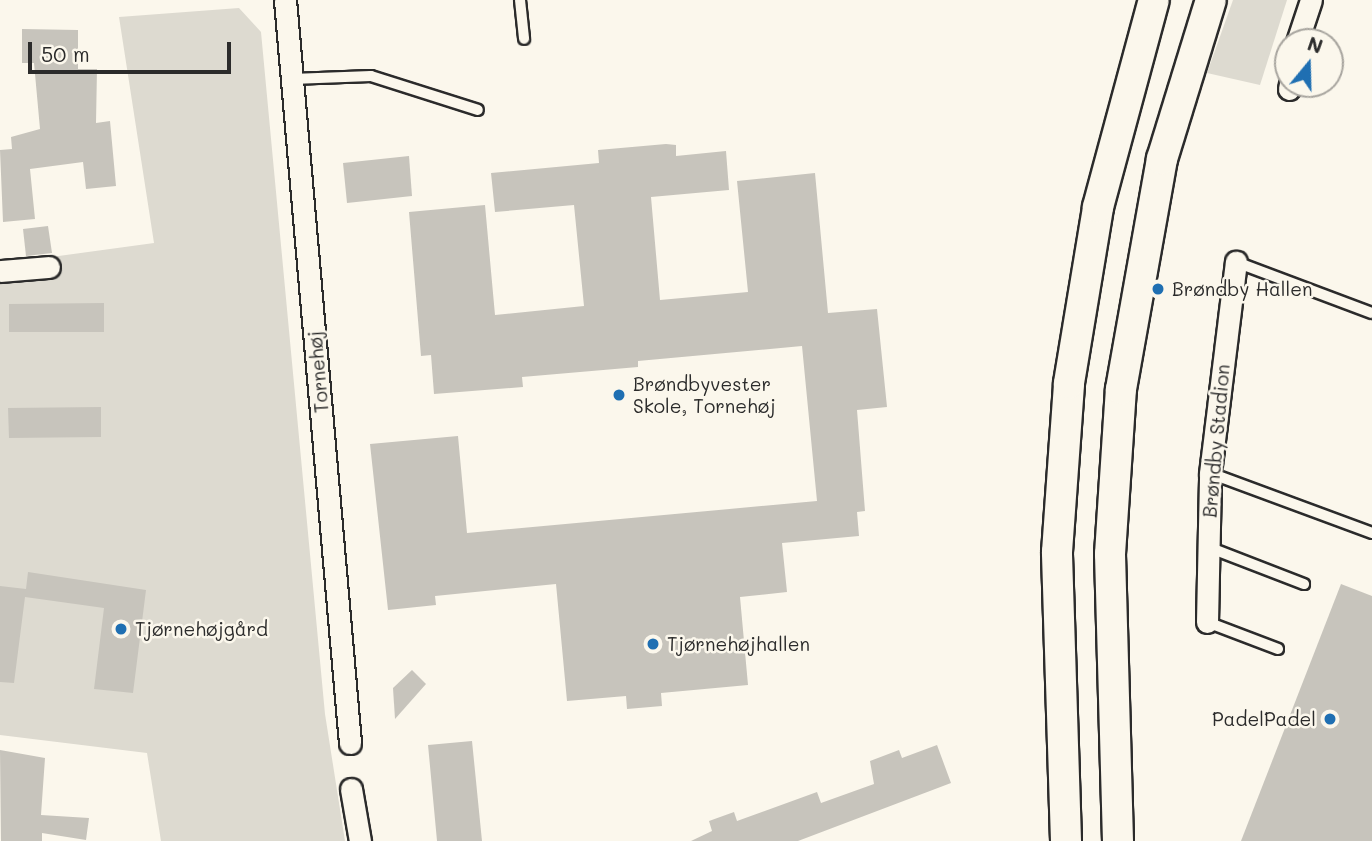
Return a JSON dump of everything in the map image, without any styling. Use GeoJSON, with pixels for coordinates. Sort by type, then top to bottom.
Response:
{"type":"FeatureCollection","features":[{"type":"Feature","properties":{"kind":"street","name":"Tornehøj"},"geometry":{"type":"LineString","coordinates":[[285,0],[350,743]]}},
{"type":"Feature","properties":{"kind":"street"},"geometry":{"type":"LineString","coordinates":[[1066,841],[1057,552],[1062,448],[1098,207],[1154,0]]}},
{"type":"Feature","properties":{"kind":"street"},"geometry":{"type":"LineString","coordinates":[[1118,841],[1110,554],[1122,389],[1162,159],[1211,0]]}},
{"type":"Feature","properties":{"kind":"street"},"geometry":{"type":"LineString","coordinates":[[1302,28],[1311,0]]}},
{"type":"Feature","properties":{"kind":"street","name":"Brøndby Stadion"},"geometry":{"type":"LineString","coordinates":[[1207,622],[1210,472],[1236,262]]}},
{"type":"Feature","properties":{"kind":"street"},"geometry":{"type":"LineString","coordinates":[[0,271],[49,267]]}},
{"type":"Feature","properties":{"kind":"street"},"geometry":{"type":"LineString","coordinates":[[351,789],[360,841]]}},
{"type":"Feature","properties":{"kind":"lane"},"geometry":{"type":"LineString","coordinates":[[520,0],[524,39]]}},
{"type":"Feature","properties":{"kind":"lane"},"geometry":{"type":"LineString","coordinates":[[292,79],[371,76],[478,110]]}},
{"type":"Feature","properties":{"kind":"lane"},"geometry":{"type":"LineString","coordinates":[[1236,262],[1372,313]]}},
{"type":"Feature","properties":{"kind":"lane"},"geometry":{"type":"LineString","coordinates":[[1210,472],[1372,533]]}},
{"type":"Feature","properties":{"kind":"lane"},"geometry":{"type":"LineString","coordinates":[[1208,546],[1304,584]]}},
{"type":"Feature","properties":{"kind":"lane"},"geometry":{"type":"LineString","coordinates":[[1207,622],[1278,649]]}},
{"type":"Feature","properties":{"kind":"shaded area"},"geometry":{"type":"Polygon","coordinates":[[[1233,0],[1287,0],[1278,28],[1274,28],[1274,41],[1260,85],[1207,73],[1233,0]]]}},
{"type":"Feature","properties":{"kind":"shaded area"},"geometry":{"type":"Polygon","coordinates":[[[239,8],[261,32],[325,714],[345,841],[161,841],[147,753],[0,735],[0,264],[154,243],[119,17],[239,8]]]}},
{"type":"Feature","properties":{"kind":"building"},"geometry":{"type":"Polygon","coordinates":[[[22,29],[78,30],[78,69],[97,69],[96,123],[110,121],[116,186],[86,189],[83,162],[30,169],[35,219],[3,222],[0,150],[12,149],[11,137],[40,129],[34,63],[22,63],[22,29]]]}},
{"type":"Feature","properties":{"kind":"building"},"geometry":{"type":"Polygon","coordinates":[[[676,145],[676,156],[726,151],[729,190],[651,197],[660,300],[748,292],[737,181],[815,173],[828,313],[877,309],[887,407],[857,410],[865,511],[857,512],[859,536],[782,543],[787,592],[740,597],[748,685],[661,693],[662,706],[627,709],[626,696],[567,701],[556,584],[435,596],[436,605],[388,610],[370,444],[458,436],[467,533],[817,501],[802,346],[638,361],[638,367],[522,377],[523,387],[434,394],[431,355],[421,356],[409,212],[485,205],[495,315],[584,306],[574,205],[495,212],[491,173],[599,163],[598,150],[676,145]]]}},
{"type":"Feature","properties":{"kind":"building"},"geometry":{"type":"Polygon","coordinates":[[[409,156],[412,196],[347,203],[343,163],[409,156]]]}},
{"type":"Feature","properties":{"kind":"building"},"geometry":{"type":"Polygon","coordinates":[[[48,226],[52,253],[26,256],[23,229],[48,226]]]}},
{"type":"Feature","properties":{"kind":"building"},"geometry":{"type":"Polygon","coordinates":[[[104,303],[104,332],[9,332],[9,304],[104,303]]]}},
{"type":"Feature","properties":{"kind":"building"},"geometry":{"type":"Polygon","coordinates":[[[101,407],[101,437],[9,438],[8,408],[101,407]]]}},
{"type":"Feature","properties":{"kind":"building","name":"Tjørnehøjgård"},"geometry":{"type":"Polygon","coordinates":[[[28,572],[146,590],[133,693],[94,689],[104,608],[25,597],[14,683],[0,682],[0,586],[26,589],[28,572]]]}},
{"type":"Feature","properties":{"kind":"building","name":"PadelPadel"},"geometry":{"type":"Polygon","coordinates":[[[1341,584],[1372,596],[1372,841],[1241,841],[1341,584]]]}},
{"type":"Feature","properties":{"kind":"building"},"geometry":{"type":"Polygon","coordinates":[[[412,670],[426,684],[395,719],[393,688],[412,670]]]}},
{"type":"Feature","properties":{"kind":"building"},"geometry":{"type":"Polygon","coordinates":[[[472,741],[482,841],[437,841],[428,745],[472,741]]]}},
{"type":"Feature","properties":{"kind":"building"},"geometry":{"type":"Polygon","coordinates":[[[937,745],[951,783],[798,841],[691,841],[712,831],[709,821],[734,812],[737,821],[817,792],[821,803],[874,784],[870,761],[899,750],[902,758],[937,745]]]}},
{"type":"Feature","properties":{"kind":"building"},"geometry":{"type":"Polygon","coordinates":[[[0,750],[45,758],[41,815],[89,818],[86,840],[42,833],[42,841],[1,841],[0,750]]]}},
{"type":"Feature","properties":{"kind":"place","name":"Brøndby Hallen"},"geometry":{"type":"Point","coordinates":[1158,289]}},
{"type":"Feature","properties":{"kind":"place","name":"Brøndbyvester Skole, Tornehøj"},"geometry":{"type":"Point","coordinates":[619,395]}},
{"type":"Feature","properties":{"kind":"place","name":"Tjørnehøjgård"},"geometry":{"type":"Point","coordinates":[121,629]}},
{"type":"Feature","properties":{"kind":"place","name":"Tjørnehøjhallen"},"geometry":{"type":"Point","coordinates":[653,644]}},
{"type":"Feature","properties":{"kind":"place","name":"PadelPadel"},"geometry":{"type":"Point","coordinates":[1330,719]}}]}
